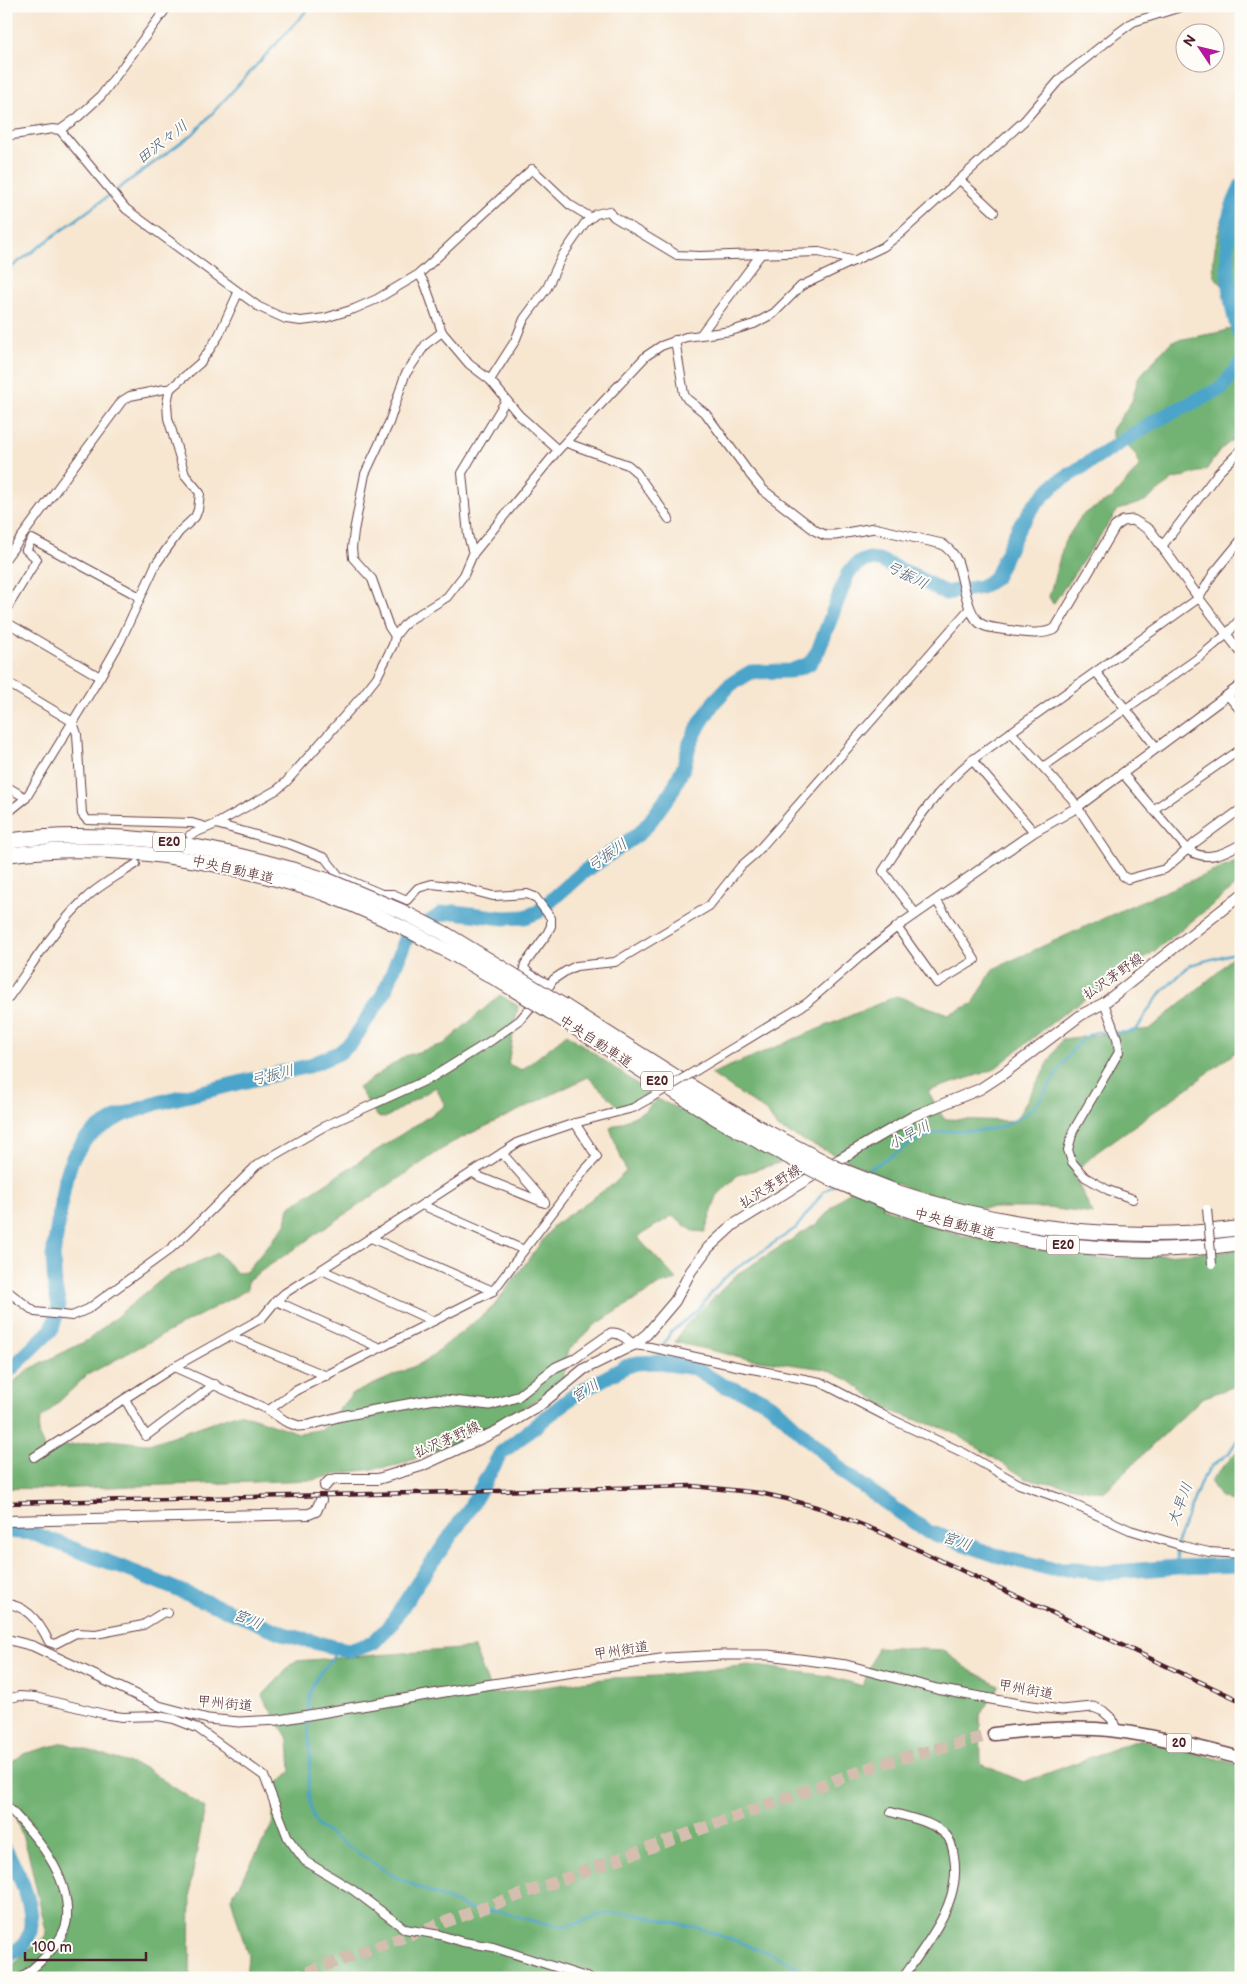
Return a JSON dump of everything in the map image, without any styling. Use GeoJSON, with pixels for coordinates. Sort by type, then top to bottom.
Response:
{"type":"FeatureCollection","features":[{"type":"Feature","properties":{"kind":"highway","name":"中央自動車道"},"geometry":{"type":"LineString","coordinates":[[6,841],[64,836],[162,841],[257,859],[325,886],[360,907],[438,945],[561,1011],[716,1118],[836,1168],[894,1198],[959,1226],[997,1235],[1072,1246],[1125,1250],[1241,1243]]}},
{"type":"Feature","properties":{"kind":"highway","name":"中央自動車道"},"geometry":{"type":"LineString","coordinates":[[6,855],[64,850],[141,852],[213,863],[282,880],[325,886]]}},
{"type":"Feature","properties":{"kind":"highway","name":"中央自動車道"},"geometry":{"type":"LineString","coordinates":[[894,1198],[929,1203],[1000,1220],[1090,1233],[1179,1233],[1241,1228]]}},
{"type":"Feature","properties":{"kind":"highway","name":"20"},"geometry":{"type":"LineString","coordinates":[[994,1734],[1058,1728],[1116,1730],[1156,1737],[1241,1758]]}},
{"type":"Feature","properties":{"kind":"main road","name":"払沢茅野線"},"geometry":{"type":"LineString","coordinates":[[325,1486],[329,1481],[336,1479],[378,1479],[400,1474],[457,1451],[497,1431],[539,1406],[584,1368],[633,1345],[647,1334],[675,1301],[691,1271],[708,1248],[733,1225],[840,1158],[914,1116],[980,1089],[1082,1015],[1104,1003],[1241,895]]}},
{"type":"Feature","properties":{"kind":"main road"},"geometry":{"type":"LineString","coordinates":[[6,1521],[310,1514],[316,1512],[321,1500]]}},
{"type":"Feature","properties":{"kind":"street"},"geometry":{"type":"LineString","coordinates":[[60,130],[101,96],[168,6]]}},
{"type":"Feature","properties":{"kind":"street"},"geometry":{"type":"LineString","coordinates":[[190,835],[216,824],[278,789],[286,782],[362,696],[376,677],[393,646],[395,636],[411,619],[447,597],[464,575],[473,554],[558,450],[567,443],[646,356],[675,340],[701,334],[731,331],[754,324],[774,313],[801,286],[883,247],[901,233],[1024,121],[1061,78],[1133,22],[1184,6]]}},
{"type":"Feature","properties":{"kind":"street"},"geometry":{"type":"LineString","coordinates":[[6,136],[54,129],[60,130],[126,209],[238,293],[286,319],[301,321],[325,318],[354,310],[377,300],[419,274],[532,169],[570,205],[590,217]]}},
{"type":"Feature","properties":{"kind":"street"},"geometry":{"type":"LineString","coordinates":[[960,180],[994,212]]}},
{"type":"Feature","properties":{"kind":"street"},"geometry":{"type":"LineString","coordinates":[[490,380],[515,341],[524,320],[547,288],[562,256],[590,217],[609,211],[614,217],[677,255],[819,252],[856,261]]}},
{"type":"Feature","properties":{"kind":"street"},"geometry":{"type":"LineString","coordinates":[[701,334],[761,254]]}},
{"type":"Feature","properties":{"kind":"street"},"geometry":{"type":"LineString","coordinates":[[419,274],[442,332],[469,364],[490,380],[519,415],[558,450]]}},
{"type":"Feature","properties":{"kind":"street"},"geometry":{"type":"LineString","coordinates":[[6,558],[122,401],[130,396],[170,389],[200,363],[219,335],[238,293]]}},
{"type":"Feature","properties":{"kind":"street"},"geometry":{"type":"LineString","coordinates":[[395,636],[389,627],[372,579],[353,558],[353,539],[365,474],[388,424],[405,375],[426,344],[442,332]]}},
{"type":"Feature","properties":{"kind":"street"},"geometry":{"type":"LineString","coordinates":[[675,340],[684,394],[687,399],[706,414],[763,490],[816,531],[825,535],[874,528],[942,544],[951,551],[957,560],[970,608],[981,625],[1038,634],[1055,629],[1115,527],[1123,522],[1133,520],[1150,530],[1163,545],[1199,598],[1241,652]]}},
{"type":"Feature","properties":{"kind":"street"},"geometry":{"type":"LineString","coordinates":[[6,814],[26,798],[120,642],[156,564],[165,549],[195,517],[198,510],[200,494],[185,475],[168,418],[167,403],[170,389]]}},
{"type":"Feature","properties":{"kind":"street"},"geometry":{"type":"LineString","coordinates":[[473,554],[468,535],[462,474],[506,400]]}},
{"type":"Feature","properties":{"kind":"street"},"geometry":{"type":"LineString","coordinates":[[567,443],[628,465],[636,472],[669,519]]}},
{"type":"Feature","properties":{"kind":"street"},"geometry":{"type":"LineString","coordinates":[[1163,545],[1218,473],[1241,450]]}},
{"type":"Feature","properties":{"kind":"street"},"geometry":{"type":"LineString","coordinates":[[6,610],[37,559],[26,550],[32,539],[140,597]]}},
{"type":"Feature","properties":{"kind":"street"},"geometry":{"type":"LineString","coordinates":[[916,914],[883,871],[923,811],[972,760],[1199,598],[1213,574],[1241,540]]}},
{"type":"Feature","properties":{"kind":"street"},"geometry":{"type":"LineString","coordinates":[[6,1290],[35,1312],[72,1316],[88,1309],[169,1250],[256,1165],[325,1126],[431,1078],[446,1069],[520,1020],[554,979],[576,966],[615,962],[709,906],[741,866],[756,853],[970,608]]}},
{"type":"Feature","properties":{"kind":"street"},"geometry":{"type":"LineString","coordinates":[[1043,767],[1201,656],[1227,634],[1241,618]]}},
{"type":"Feature","properties":{"kind":"street"},"geometry":{"type":"LineString","coordinates":[[6,622],[100,677]]}},
{"type":"Feature","properties":{"kind":"street"},"geometry":{"type":"LineString","coordinates":[[1096,672],[1157,748]]}},
{"type":"Feature","properties":{"kind":"street"},"geometry":{"type":"LineString","coordinates":[[6,682],[73,722],[77,734],[82,814],[87,820],[192,823],[206,827]]}},
{"type":"Feature","properties":{"kind":"street"},"geometry":{"type":"LineString","coordinates":[[34,1457],[174,1367],[262,1318],[276,1301],[519,1142],[575,1123],[633,1108],[807,1004],[860,957],[898,927],[1034,832],[1076,808],[1241,685]]}},
{"type":"Feature","properties":{"kind":"street"},"geometry":{"type":"LineString","coordinates":[[1228,696],[1241,711]]}},
{"type":"Feature","properties":{"kind":"street"},"geometry":{"type":"LineString","coordinates":[[1011,732],[1072,799],[1076,808],[1123,876],[1128,879],[1160,872],[1241,809]]}},
{"type":"Feature","properties":{"kind":"street"},"geometry":{"type":"LineString","coordinates":[[1153,810],[1241,749]]}},
{"type":"Feature","properties":{"kind":"street"},"geometry":{"type":"LineString","coordinates":[[972,760],[1034,832]]}},
{"type":"Feature","properties":{"kind":"street"},"geometry":{"type":"LineString","coordinates":[[1123,774],[1188,850],[1195,855],[1212,856],[1229,851],[1241,844]]}},
{"type":"Feature","properties":{"kind":"street"},"geometry":{"type":"LineString","coordinates":[[6,786],[26,798]]}},
{"type":"Feature","properties":{"kind":"street"},"geometry":{"type":"LineString","coordinates":[[216,824],[292,845],[326,858],[339,876],[382,894],[393,894],[407,900],[418,888],[432,884],[459,887],[493,896],[527,894],[535,897],[551,918],[551,926],[524,968],[530,974],[550,985]]}},
{"type":"Feature","properties":{"kind":"street"},"geometry":{"type":"LineString","coordinates":[[6,1001],[58,929],[83,900],[92,892],[136,864]]}},
{"type":"Feature","properties":{"kind":"street"},"geometry":{"type":"LineString","coordinates":[[898,927],[937,983],[975,960],[936,900]]}},
{"type":"Feature","properties":{"kind":"street"},"geometry":{"type":"LineString","coordinates":[[1104,1003],[1118,1038],[1119,1052],[1073,1131],[1068,1150],[1072,1162],[1085,1177],[1108,1190],[1133,1199]]}},
{"type":"Feature","properties":{"kind":"street"},"geometry":{"type":"LineString","coordinates":[[269,1410],[295,1392],[493,1291],[584,1171],[597,1157],[575,1123]]}},
{"type":"Feature","properties":{"kind":"street"},"geometry":{"type":"LineString","coordinates":[[502,1153],[545,1203]]}},
{"type":"Feature","properties":{"kind":"street"},"geometry":{"type":"LineString","coordinates":[[472,1172],[556,1209]]}},
{"type":"Feature","properties":{"kind":"street"},"geometry":{"type":"LineString","coordinates":[[422,1205],[524,1250]]}},
{"type":"Feature","properties":{"kind":"street"},"geometry":{"type":"LineString","coordinates":[[1207,1209],[1212,1268]]}},
{"type":"Feature","properties":{"kind":"street"},"geometry":{"type":"LineString","coordinates":[[371,1238],[493,1291]]}},
{"type":"Feature","properties":{"kind":"street"},"geometry":{"type":"LineString","coordinates":[[322,1270],[433,1321]]}},
{"type":"Feature","properties":{"kind":"street"},"geometry":{"type":"LineString","coordinates":[[276,1301],[380,1348]]}},
{"type":"Feature","properties":{"kind":"street"},"geometry":{"type":"LineString","coordinates":[[174,1367],[215,1384],[298,1426],[435,1399],[490,1405],[517,1397],[556,1366],[574,1359],[616,1332],[628,1339],[633,1345],[820,1382],[891,1419],[964,1453],[1019,1484],[1058,1498],[1130,1530],[1174,1544],[1209,1552],[1241,1554]]}},
{"type":"Feature","properties":{"kind":"street"},"geometry":{"type":"LineString","coordinates":[[231,1336],[327,1376]]}},
{"type":"Feature","properties":{"kind":"street"},"geometry":{"type":"LineString","coordinates":[[125,1399],[146,1436],[215,1384]]}},
{"type":"Feature","properties":{"kind":"street"},"geometry":{"type":"LineString","coordinates":[[6,1604],[13,1604],[26,1611],[42,1627],[49,1642],[55,1644],[76,1632],[96,1634],[142,1625],[164,1612],[168,1613]]}},
{"type":"Feature","properties":{"kind":"street","name":"甲州街道"},"geometry":{"type":"LineString","coordinates":[[6,1639],[33,1646],[50,1653],[159,1706],[208,1719],[239,1722],[279,1720],[486,1685],[667,1658],[723,1654],[768,1655],[846,1665],[937,1689],[1018,1704],[1061,1710],[1093,1707],[1103,1711],[1112,1719],[1116,1730]]}},
{"type":"Feature","properties":{"kind":"street"},"geometry":{"type":"LineString","coordinates":[[6,1699],[19,1696],[35,1697],[108,1715],[158,1716],[174,1719],[197,1728],[264,1776],[288,1838],[305,1861],[353,1890],[405,1929],[493,1947],[589,1978]]}},
{"type":"Feature","properties":{"kind":"street"},"geometry":{"type":"LineString","coordinates":[[158,1716],[159,1706]]}},
{"type":"Feature","properties":{"kind":"street"},"geometry":{"type":"LineString","coordinates":[[6,1805],[28,1828],[52,1861],[66,1901],[67,1919],[62,1933],[46,1956],[21,1978]]}},
{"type":"Feature","properties":{"kind":"street"},"geometry":{"type":"LineString","coordinates":[[891,1812],[932,1824],[947,1836],[952,1845],[955,1864],[954,1888],[949,1903],[938,1926],[903,1978]]}},
{"type":"Feature","properties":{"kind":"green space"},"geometry":{"type":"Polygon","coordinates":[[[1241,190],[1241,310],[1232,293],[1215,277],[1214,253],[1224,215],[1229,204],[1241,190]]]}},
{"type":"Feature","properties":{"kind":"green space"},"geometry":{"type":"Polygon","coordinates":[[[1241,321],[1241,434],[1221,449],[1206,470],[1172,480],[1146,501],[1118,510],[1053,604],[1049,597],[1064,543],[1082,515],[1112,498],[1139,467],[1133,452],[1112,438],[1112,430],[1132,401],[1138,378],[1172,341],[1221,332],[1236,326],[1241,321]]]}},
{"type":"Feature","properties":{"kind":"green space"},"geometry":{"type":"Polygon","coordinates":[[[1241,860],[1241,882],[1143,960],[1064,1013],[993,1070],[928,1091],[944,1119],[1015,1121],[1062,1039],[1150,1029],[1218,972],[1241,946],[1241,1048],[1097,1152],[1073,1174],[1093,1214],[1048,1208],[978,1208],[911,1190],[895,1183],[882,1207],[960,1235],[1099,1259],[1241,1250],[1241,1384],[1202,1398],[1104,1492],[1027,1479],[951,1431],[893,1412],[848,1380],[825,1369],[744,1358],[675,1342],[685,1326],[737,1274],[818,1223],[841,1198],[872,1172],[777,1128],[768,1113],[711,1074],[897,996],[948,1014],[973,1004],[993,969],[1137,903],[1241,860]]]}},
{"type":"Feature","properties":{"kind":"green space"},"geometry":{"type":"Polygon","coordinates":[[[500,995],[518,1006],[508,1064],[522,1070],[567,1034],[651,1094],[620,1108],[588,1077],[451,1143],[248,1280],[247,1290],[87,1375],[40,1420],[38,1434],[45,1449],[108,1440],[149,1444],[239,1413],[299,1433],[322,1429],[352,1394],[424,1362],[493,1307],[554,1225],[616,1182],[626,1171],[610,1128],[643,1112],[657,1099],[789,1160],[738,1175],[717,1196],[705,1232],[693,1231],[672,1216],[637,1237],[677,1280],[659,1285],[595,1325],[567,1352],[563,1382],[493,1429],[396,1466],[343,1473],[313,1480],[48,1489],[6,1488],[6,1388],[28,1370],[88,1340],[166,1276],[218,1253],[237,1273],[246,1272],[286,1224],[289,1207],[445,1106],[436,1087],[385,1118],[378,1117],[358,1088],[405,1056],[444,1044],[500,995]]]}},
{"type":"Feature","properties":{"kind":"green space"},"geometry":{"type":"Polygon","coordinates":[[[1241,1447],[1241,1506],[1221,1498],[1210,1481],[1241,1447]]]}},
{"type":"Feature","properties":{"kind":"green space"},"geometry":{"type":"Polygon","coordinates":[[[877,1647],[943,1650],[971,1671],[999,1685],[980,1715],[981,1764],[1024,1782],[1140,1739],[1241,1765],[1241,1978],[246,1978],[248,1956],[231,1898],[272,1827],[276,1785],[291,1771],[289,1740],[262,1696],[295,1661],[474,1648],[492,1694],[611,1678],[656,1676],[749,1665],[828,1676],[863,1686],[877,1647]]]}},
{"type":"Feature","properties":{"kind":"green space"},"geometry":{"type":"Polygon","coordinates":[[[64,1743],[145,1768],[205,1808],[191,1882],[190,1978],[6,1978],[6,1971],[47,1935],[28,1852],[6,1790],[6,1767],[23,1754],[64,1743]]]}},
{"type":"Feature","properties":{"kind":"waterway","name":"田沢々川"},"geometry":{"type":"LineString","coordinates":[[6,271],[193,134],[311,6]]}},
{"type":"Feature","properties":{"kind":"waterway","name":"弓振川"},"geometry":{"type":"LineString","coordinates":[[1241,186],[1230,215],[1228,244],[1230,293],[1241,337]]}},
{"type":"Feature","properties":{"kind":"waterway","name":"弓振川"},"geometry":{"type":"LineString","coordinates":[[6,1374],[52,1329],[59,1305],[55,1288],[53,1256],[64,1185],[72,1159],[84,1141],[95,1131],[120,1116],[157,1103],[308,1066],[339,1053],[352,1042],[384,993],[406,939],[441,914],[454,912],[504,918],[525,917],[538,912],[582,873],[640,833],[672,791],[684,766],[690,743],[700,724],[714,702],[731,684],[751,672],[790,671],[809,664],[818,651],[848,573],[858,563],[869,559],[879,560],[917,577],[945,593],[981,587],[995,578],[1019,527],[1036,503],[1055,484],[1153,422],[1222,388],[1241,363]]}},
{"type":"Feature","properties":{"kind":"waterway","name":"小早川"},"geometry":{"type":"LineString","coordinates":[[863,1172],[911,1144],[931,1135],[948,1131],[989,1130],[1020,1118],[1040,1100],[1074,1048],[1084,1038],[1094,1032],[1130,1032],[1137,1029],[1148,1010],[1162,992],[1190,965],[1241,951]]}},
{"type":"Feature","properties":{"kind":"waterway","name":"小早川"},"geometry":{"type":"LineString","coordinates":[[655,1362],[670,1333],[698,1310],[721,1281],[796,1228],[824,1191],[833,1186]]}},
{"type":"Feature","properties":{"kind":"waterway","name":"宮川"},"geometry":{"type":"LineString","coordinates":[[6,1531],[32,1533],[134,1572],[287,1635],[337,1648],[349,1650],[359,1648],[374,1642],[391,1624],[468,1511],[501,1453],[572,1397],[585,1389],[625,1367],[637,1363],[655,1362],[695,1368],[722,1385],[758,1397],[774,1407],[847,1475],[928,1532],[995,1555],[1052,1569],[1078,1569],[1100,1573],[1177,1567],[1241,1565]]}},
{"type":"Feature","properties":{"kind":"waterway","name":"大早川"},"geometry":{"type":"LineString","coordinates":[[1177,1567],[1177,1542],[1202,1479],[1212,1466],[1229,1453],[1241,1434]]}},
{"type":"Feature","properties":{"kind":"waterway"},"geometry":{"type":"LineString","coordinates":[[308,1712],[313,1685],[337,1648]]}},
{"type":"Feature","properties":{"kind":"waterway"},"geometry":{"type":"LineString","coordinates":[[308,1718],[310,1759],[308,1792],[313,1818],[318,1826],[395,1877],[472,1910],[503,1912],[541,1923],[562,1926],[578,1923],[599,1915],[619,1913],[634,1914],[699,1928],[772,1954],[794,1965],[812,1978]]}},
{"type":"Feature","properties":{"kind":"waterway","name":"宮川"},"geometry":{"type":"LineString","coordinates":[[6,1851],[17,1871],[27,1896],[31,1921],[30,1933],[25,1943],[6,1957]]}},
{"type":"Feature","properties":{"kind":"tunnel"},"geometry":{"type":"LineString","coordinates":[[291,1978],[880,1764],[994,1734]]}},
{"type":"Feature","properties":{"kind":"railway"},"geometry":{"type":"LineString","coordinates":[[6,1503],[693,1486],[760,1493],[820,1508],[880,1532],[1241,1701]]}}]}
